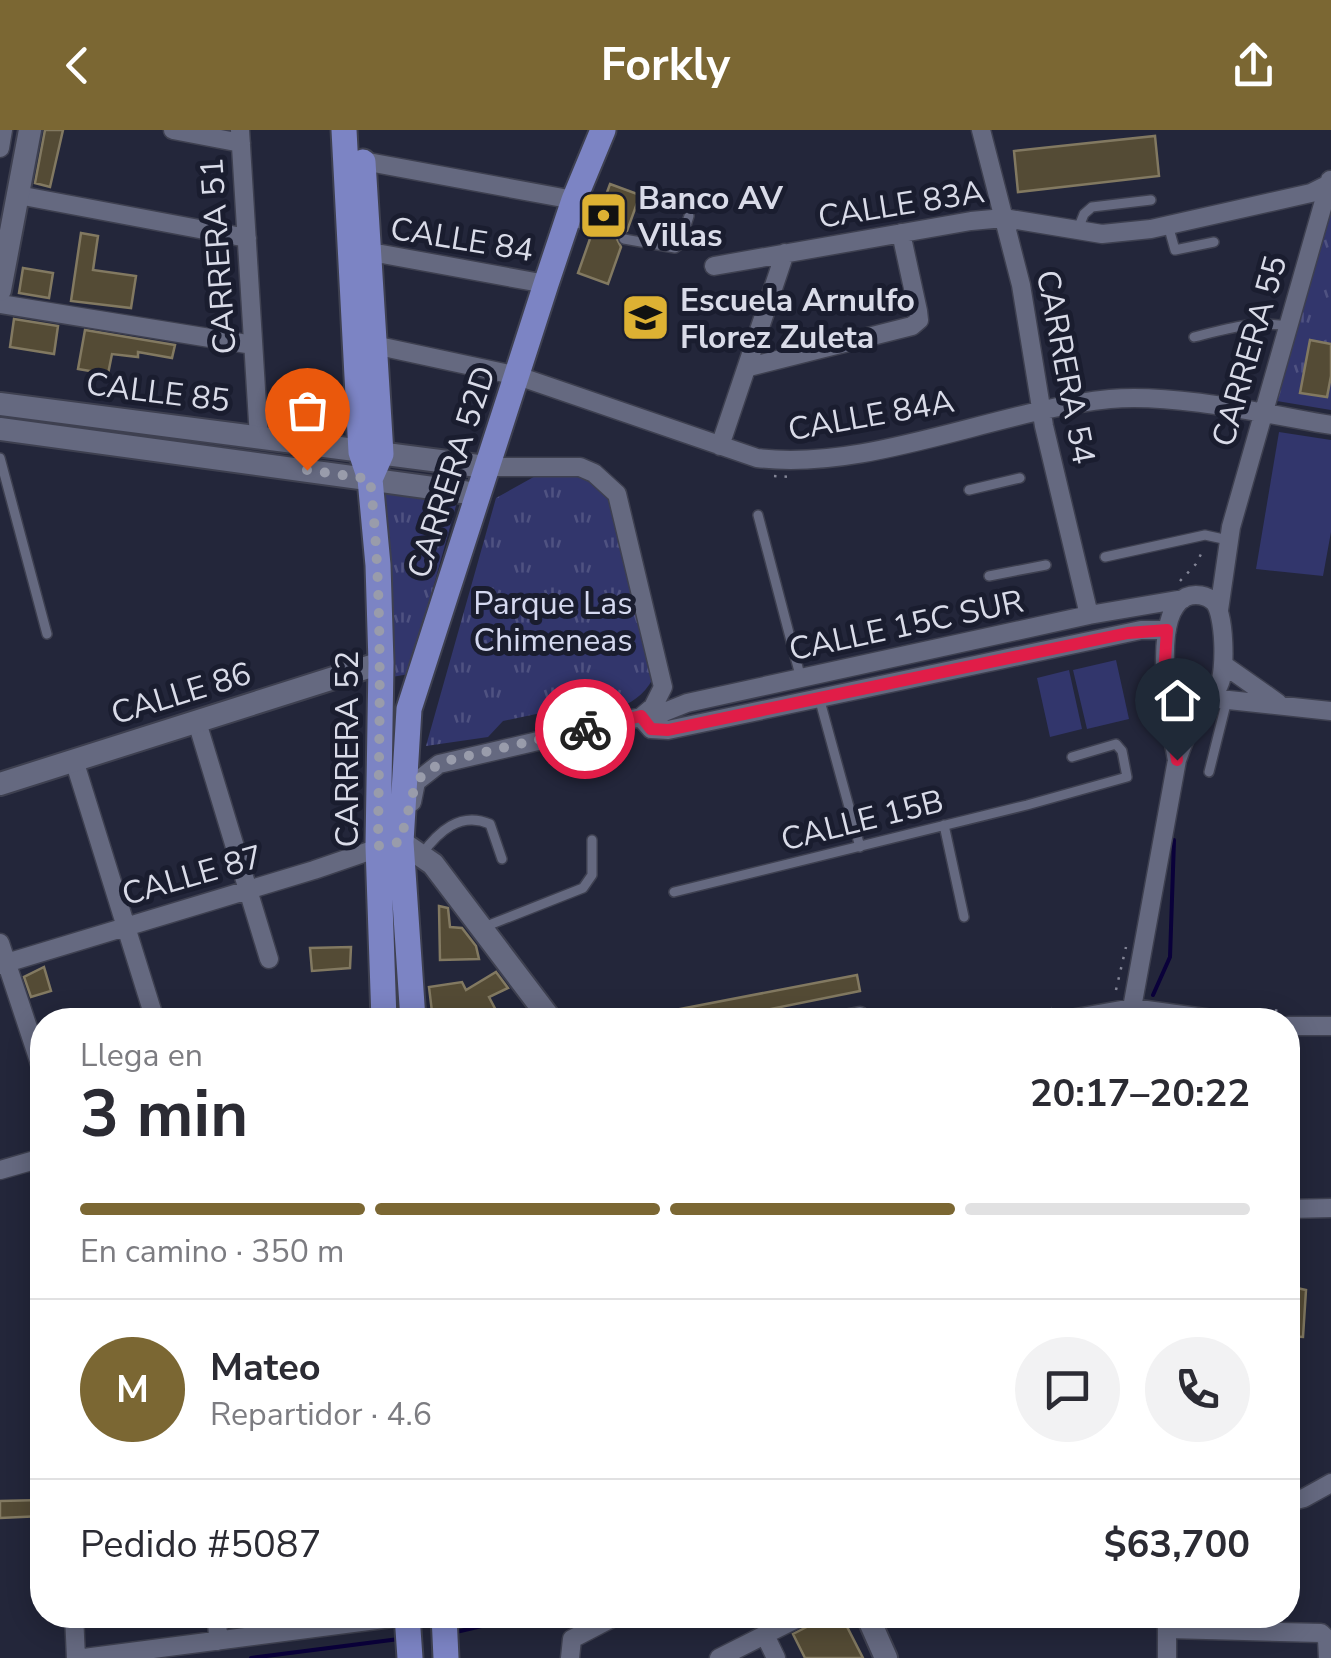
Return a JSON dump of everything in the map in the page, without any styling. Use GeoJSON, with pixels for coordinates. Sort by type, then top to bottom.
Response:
{"type":"FeatureCollection","features":[{"type":"Feature","properties":{"kind":"main road"},"geometry":{"type":"LineString","coordinates":[[0,290],[30,130]]}},
{"type":"Feature","properties":{"kind":"main road","name":"CARRERA 52"},"geometry":{"type":"LineString","coordinates":[[344,130],[371,453]]}},
{"type":"Feature","properties":{"kind":"main road","name":"CARRERA 52"},"geometry":{"type":"LineString","coordinates":[[361,130],[374,345],[370,479],[381,663],[412,1008]]}},
{"type":"Feature","properties":{"kind":"main road","name":"CARRERA 52D"},"geometry":{"type":"LineString","coordinates":[[400,848],[408,709],[546,284],[603,130]]}},
{"type":"Feature","properties":{"kind":"main road","name":"CALLE 85"},"geometry":{"type":"LineString","coordinates":[[0,404],[486,467]]}},
{"type":"Feature","properties":{"kind":"main road","name":"CALLE 85"},"geometry":{"type":"LineString","coordinates":[[0,429],[477,494]]}},
{"type":"Feature","properties":{"kind":"main road","name":"CALLE 86"},"geometry":{"type":"LineString","coordinates":[[0,784],[381,663]]}},
{"type":"Feature","properties":{"kind":"main road"},"geometry":{"type":"LineString","coordinates":[[400,848],[432,864],[542,1008]]}},
{"type":"Feature","properties":{"kind":"main road","name":"CARRERA 52"},"geometry":{"type":"LineString","coordinates":[[385,1008],[400,848]]}},
{"type":"Feature","properties":{"kind":"main road"},"geometry":{"type":"LineString","coordinates":[[408,1628],[410,1658]]}},
{"type":"Feature","properties":{"kind":"main road"},"geometry":{"type":"LineString","coordinates":[[445,1628],[446,1658]]}},
{"type":"Feature","properties":{"kind":"main road"},"geometry":{"type":"LineString","coordinates":[[872,1628],[886,1658]]}},
{"type":"Feature","properties":{"kind":"street"},"geometry":{"type":"LineString","coordinates":[[0,148],[3,130]]}},
{"type":"Feature","properties":{"kind":"street"},"geometry":{"type":"LineString","coordinates":[[173,130],[240,136]]}},
{"type":"Feature","properties":{"kind":"street","name":"CARRERA 54"},"geometry":{"type":"LineString","coordinates":[[980,130],[1021,285],[1042,411],[1089,615]]}},
{"type":"Feature","properties":{"kind":"street","name":"CARRERA 51"},"geometry":{"type":"LineString","coordinates":[[240,136],[260,438]]}},
{"type":"Feature","properties":{"kind":"street"},"geometry":{"type":"LineString","coordinates":[[363,161],[571,210]]}},
{"type":"Feature","properties":{"kind":"street","name":"CALLE 83A"},"geometry":{"type":"LineString","coordinates":[[714,266],[1004,218],[1102,234],[1168,225],[1311,192],[1330,181]]}},
{"type":"Feature","properties":{"kind":"street","name":"CARRERA 55"},"geometry":{"type":"LineString","coordinates":[[1224,665],[1219,610],[1228,541],[1330,181]]}},
{"type":"Feature","properties":{"kind":"street"},"geometry":{"type":"LineString","coordinates":[[18,195],[247,238]]}},
{"type":"Feature","properties":{"kind":"street"},"geometry":{"type":"LineString","coordinates":[[748,367],[912,326],[918,320],[918,311],[901,233]]}},
{"type":"Feature","properties":{"kind":"street"},"geometry":{"type":"LineString","coordinates":[[720,446],[785,253]]}},
{"type":"Feature","properties":{"kind":"street","name":"CALLE 84"},"geometry":{"type":"LineString","coordinates":[[368,254],[546,284]]}},
{"type":"Feature","properties":{"kind":"street"},"geometry":{"type":"LineString","coordinates":[[0,304],[253,345]]}},
{"type":"Feature","properties":{"kind":"street","name":"CALLE 84A"},"geometry":{"type":"LineString","coordinates":[[374,345],[518,376],[756,458],[794,463],[1042,411],[1127,399],[1157,399],[1331,424]]}},
{"type":"Feature","properties":{"kind":"street"},"geometry":{"type":"LineString","coordinates":[[486,467],[580,468],[594,472],[617,494],[662,688],[668,696],[687,704]]}},
{"type":"Feature","properties":{"kind":"street","name":"CARRERA 55"},"geometry":{"type":"LineString","coordinates":[[1167,630],[1177,604],[1205,582],[1228,541]]}},
{"type":"Feature","properties":{"kind":"street"},"geometry":{"type":"LineString","coordinates":[[1186,597],[1206,596],[1219,610]]}},
{"type":"Feature","properties":{"kind":"street","name":"CALLE 15C SUR"},"geometry":{"type":"LineString","coordinates":[[400,848],[416,782],[439,764],[646,723],[687,704],[800,678],[1186,597]]}},
{"type":"Feature","properties":{"kind":"street"},"geometry":{"type":"LineString","coordinates":[[1167,630],[1164,676],[1177,760]]}},
{"type":"Feature","properties":{"kind":"street","name":"CALLE 15C SUR"},"geometry":{"type":"LineString","coordinates":[[646,723],[668,730],[1128,633],[1167,630]]}},
{"type":"Feature","properties":{"kind":"street"},"geometry":{"type":"LineString","coordinates":[[1129,1008],[1177,760],[1188,730],[1214,700],[1224,665],[1283,706]]}},
{"type":"Feature","properties":{"kind":"street"},"geometry":{"type":"LineString","coordinates":[[646,723],[662,688]]}},
{"type":"Feature","properties":{"kind":"street"},"geometry":{"type":"LineString","coordinates":[[1170,696],[1188,702],[1214,700],[1331,711]]}},
{"type":"Feature","properties":{"kind":"street"},"geometry":{"type":"LineString","coordinates":[[197,722],[269,959]]}},
{"type":"Feature","properties":{"kind":"street"},"geometry":{"type":"LineString","coordinates":[[74,760],[151,1008]]}},
{"type":"Feature","properties":{"kind":"street","name":"CALLE 87"},"geometry":{"type":"LineString","coordinates":[[3,964],[400,848]]}},
{"type":"Feature","properties":{"kind":"street"},"geometry":{"type":"LineString","coordinates":[[0,944],[3,964],[30,1037]]}},
{"type":"Feature","properties":{"kind":"street"},"geometry":{"type":"LineString","coordinates":[[1300,1020],[1331,1026]]}},
{"type":"Feature","properties":{"kind":"street"},"geometry":{"type":"LineString","coordinates":[[0,1170],[30,1161]]}},
{"type":"Feature","properties":{"kind":"street"},"geometry":{"type":"LineString","coordinates":[[1300,1209],[1331,1208]]}},
{"type":"Feature","properties":{"kind":"street"},"geometry":{"type":"LineString","coordinates":[[1300,1499],[1331,1484]]}},
{"type":"Feature","properties":{"kind":"street"},"geometry":{"type":"LineString","coordinates":[[75,1628],[76,1658]]}},
{"type":"Feature","properties":{"kind":"street"},"geometry":{"type":"LineString","coordinates":[[218,1628],[218,1641]]}},
{"type":"Feature","properties":{"kind":"street"},"geometry":{"type":"LineString","coordinates":[[84,1658],[316,1628]]}},
{"type":"Feature","properties":{"kind":"street"},"geometry":{"type":"LineString","coordinates":[[570,1651],[579,1634],[591,1628]]}},
{"type":"Feature","properties":{"kind":"street"},"geometry":{"type":"LineString","coordinates":[[719,1658],[778,1628]]}},
{"type":"Feature","properties":{"kind":"street"},"geometry":{"type":"LineString","coordinates":[[1167,1658],[1168,1628]]}},
{"type":"Feature","properties":{"kind":"street"},"geometry":{"type":"LineString","coordinates":[[1240,1628],[1325,1635],[1328,1658]]}},
{"type":"Feature","properties":{"kind":"street"},"geometry":{"type":"LineString","coordinates":[[764,1635],[776,1658]]}},
{"type":"Feature","properties":{"kind":"lane"},"geometry":{"type":"LineString","coordinates":[[1077,232],[1084,214],[1092,208],[1152,200]]}},
{"type":"Feature","properties":{"kind":"lane"},"geometry":{"type":"LineString","coordinates":[[571,210],[594,228]]}},
{"type":"Feature","properties":{"kind":"lane"},"geometry":{"type":"LineString","coordinates":[[624,239],[674,248],[680,244],[689,216]]}},
{"type":"Feature","properties":{"kind":"lane"},"geometry":{"type":"LineString","coordinates":[[1168,225],[1174,250]]}},
{"type":"Feature","properties":{"kind":"lane"},"geometry":{"type":"LineString","coordinates":[[1161,254],[1214,242]]}},
{"type":"Feature","properties":{"kind":"lane"},"geometry":{"type":"LineString","coordinates":[[1194,337],[1268,322],[1288,326]]}},
{"type":"Feature","properties":{"kind":"lane"},"geometry":{"type":"LineString","coordinates":[[0,460],[47,634]]}},
{"type":"Feature","properties":{"kind":"lane"},"geometry":{"type":"LineString","coordinates":[[969,490],[1020,478]]}},
{"type":"Feature","properties":{"kind":"lane"},"geometry":{"type":"LineString","coordinates":[[758,515],[800,678]]}},
{"type":"Feature","properties":{"kind":"lane"},"geometry":{"type":"LineString","coordinates":[[1105,558],[1205,535],[1228,541]]}},
{"type":"Feature","properties":{"kind":"lane"},"geometry":{"type":"LineString","coordinates":[[989,576],[1046,565]]}},
{"type":"Feature","properties":{"kind":"lane"},"geometry":{"type":"LineString","coordinates":[[1210,772],[1214,700]]}},
{"type":"Feature","properties":{"kind":"lane"},"geometry":{"type":"LineString","coordinates":[[820,701],[860,847]]}},
{"type":"Feature","properties":{"kind":"lane","name":"CALLE 15B"},"geometry":{"type":"LineString","coordinates":[[674,892],[1063,795],[1124,779],[1128,773],[1122,750],[1116,744],[1072,757]]}},
{"type":"Feature","properties":{"kind":"lane"},"geometry":{"type":"LineString","coordinates":[[400,848],[463,820],[476,820],[490,824],[502,859]]}},
{"type":"Feature","properties":{"kind":"lane"},"geometry":{"type":"LineString","coordinates":[[944,825],[964,917]]}},
{"type":"Feature","properties":{"kind":"lane"},"geometry":{"type":"LineString","coordinates":[[483,928],[583,888],[592,875],[592,840]]}},
{"type":"Feature","properties":{"kind":"path"},"geometry":{"type":"LineString","coordinates":[[770,476],[788,478],[805,474]]}},
{"type":"Feature","properties":{"kind":"path"},"geometry":{"type":"LineString","coordinates":[[1116,990],[1126,949]]}},
{"type":"Feature","properties":{"kind":"green space"},"geometry":{"type":"Polygon","coordinates":[[[1331,198],[1331,410],[1271,400],[1331,198]]]}},
{"type":"Feature","properties":{"kind":"green space"},"geometry":{"type":"Polygon","coordinates":[[[1279,432],[1331,440],[1331,532],[1323,576],[1256,569],[1279,432]]]}},
{"type":"Feature","properties":{"kind":"green space","name":"Parque Las Chimeneas"},"geometry":{"type":"Polygon","coordinates":[[[548,469],[585,473],[613,500],[656,672],[641,695],[620,707],[569,719],[555,710],[503,721],[488,737],[426,746],[496,498],[548,469]]]}},
{"type":"Feature","properties":{"kind":"green space","name":"Parque Las Chimeneas"},"geometry":{"type":"Polygon","coordinates":[[[385,485],[459,495],[409,674],[392,677],[385,485]]]}},
{"type":"Feature","properties":{"kind":"green space"},"geometry":{"type":"Polygon","coordinates":[[[1116,660],[1129,719],[1087,729],[1073,670],[1116,660]]]}},
{"type":"Feature","properties":{"kind":"green space"},"geometry":{"type":"Polygon","coordinates":[[[1069,670],[1082,729],[1050,737],[1037,678],[1069,670]]]}},
{"type":"Feature","properties":{"kind":"building"},"geometry":{"type":"Polygon","coordinates":[[[45,130],[63,130],[50,187],[35,183],[45,130]]]}},
{"type":"Feature","properties":{"kind":"building"},"geometry":{"type":"Polygon","coordinates":[[[1155,136],[1159,176],[1018,192],[1014,151],[1155,136]]]}},
{"type":"Feature","properties":{"kind":"building"},"geometry":{"type":"Polygon","coordinates":[[[610,184],[640,195],[627,231],[616,237],[621,247],[608,284],[578,273],[591,236],[601,231],[597,220],[610,184]]]}},
{"type":"Feature","properties":{"kind":"building"},"geometry":{"type":"Polygon","coordinates":[[[81,233],[98,236],[93,270],[136,276],[131,308],[71,301],[81,233]]]}},
{"type":"Feature","properties":{"kind":"building"},"geometry":{"type":"Polygon","coordinates":[[[23,268],[53,273],[49,298],[19,293],[23,268]]]}},
{"type":"Feature","properties":{"kind":"building"},"geometry":{"type":"Polygon","coordinates":[[[14,319],[58,326],[54,354],[10,347],[14,319]]]}},
{"type":"Feature","properties":{"kind":"building"},"geometry":{"type":"Polygon","coordinates":[[[85,330],[175,345],[172,358],[138,352],[138,357],[112,354],[108,374],[78,369],[85,330]]]}},
{"type":"Feature","properties":{"kind":"building"},"geometry":{"type":"Polygon","coordinates":[[[1310,340],[1331,344],[1327,397],[1300,393],[1310,340]]]}},
{"type":"Feature","properties":{"kind":"building"},"geometry":{"type":"Polygon","coordinates":[[[439,906],[448,908],[450,927],[462,928],[476,946],[479,959],[440,960],[439,906]]]}},
{"type":"Feature","properties":{"kind":"building"},"geometry":{"type":"Polygon","coordinates":[[[351,947],[350,968],[312,971],[310,948],[351,947]]]}},
{"type":"Feature","properties":{"kind":"building"},"geometry":{"type":"Polygon","coordinates":[[[44,967],[51,991],[31,997],[24,977],[44,967]]]}},
{"type":"Feature","properties":{"kind":"building"},"geometry":{"type":"Polygon","coordinates":[[[496,972],[508,988],[489,997],[495,1008],[432,1008],[429,987],[462,982],[466,990],[496,972]]]}},
{"type":"Feature","properties":{"kind":"building"},"geometry":{"type":"Polygon","coordinates":[[[857,975],[860,991],[776,1008],[685,1008],[857,975]]]}},
{"type":"Feature","properties":{"kind":"building"},"geometry":{"type":"Polygon","coordinates":[[[1300,1289],[1306,1290],[1303,1337],[1300,1337],[1300,1289]]]}},
{"type":"Feature","properties":{"kind":"building"},"geometry":{"type":"Polygon","coordinates":[[[30,1500],[30,1517],[0,1518],[0,1501],[30,1500]]]}},
{"type":"Feature","properties":{"kind":"building"},"geometry":{"type":"Polygon","coordinates":[[[805,1628],[848,1628],[863,1658],[805,1658],[793,1634],[805,1628]]]}},
{"type":"Feature","properties":{"kind":"waterway"},"geometry":{"type":"LineString","coordinates":[[1153,995],[1170,957],[1174,840]]}},
{"type":"Feature","properties":{"kind":"waterway"},"geometry":{"type":"LineString","coordinates":[[456,1632],[473,1628]]}},
{"type":"Feature","properties":{"kind":"waterway"},"geometry":{"type":"LineString","coordinates":[[251,1658],[399,1639]]}},
{"type":"Feature","properties":{"kind":"way so far"},"geometry":{"type":"LineString","coordinates":[[307,470],[370,479],[381,663],[378,846],[400,842],[416,782],[428,770],[450,760],[585,729]]}},
{"type":"Feature","properties":{"kind":"place","name":"Banco AV Villas"},"geometry":{"type":"Point","coordinates":[603,216]}},
{"type":"Feature","properties":{"kind":"place","name":"Escuela Arnulfo Florez Zuleta"},"geometry":{"type":"Point","coordinates":[645,318]}},
{"type":"Feature","properties":{"kind":"route"},"geometry":{"type":"LineString","coordinates":[[585,729],[641,716],[651,729],[668,730],[820,701],[1141,630],[1167,630],[1164,676],[1177,760]]}}]}
